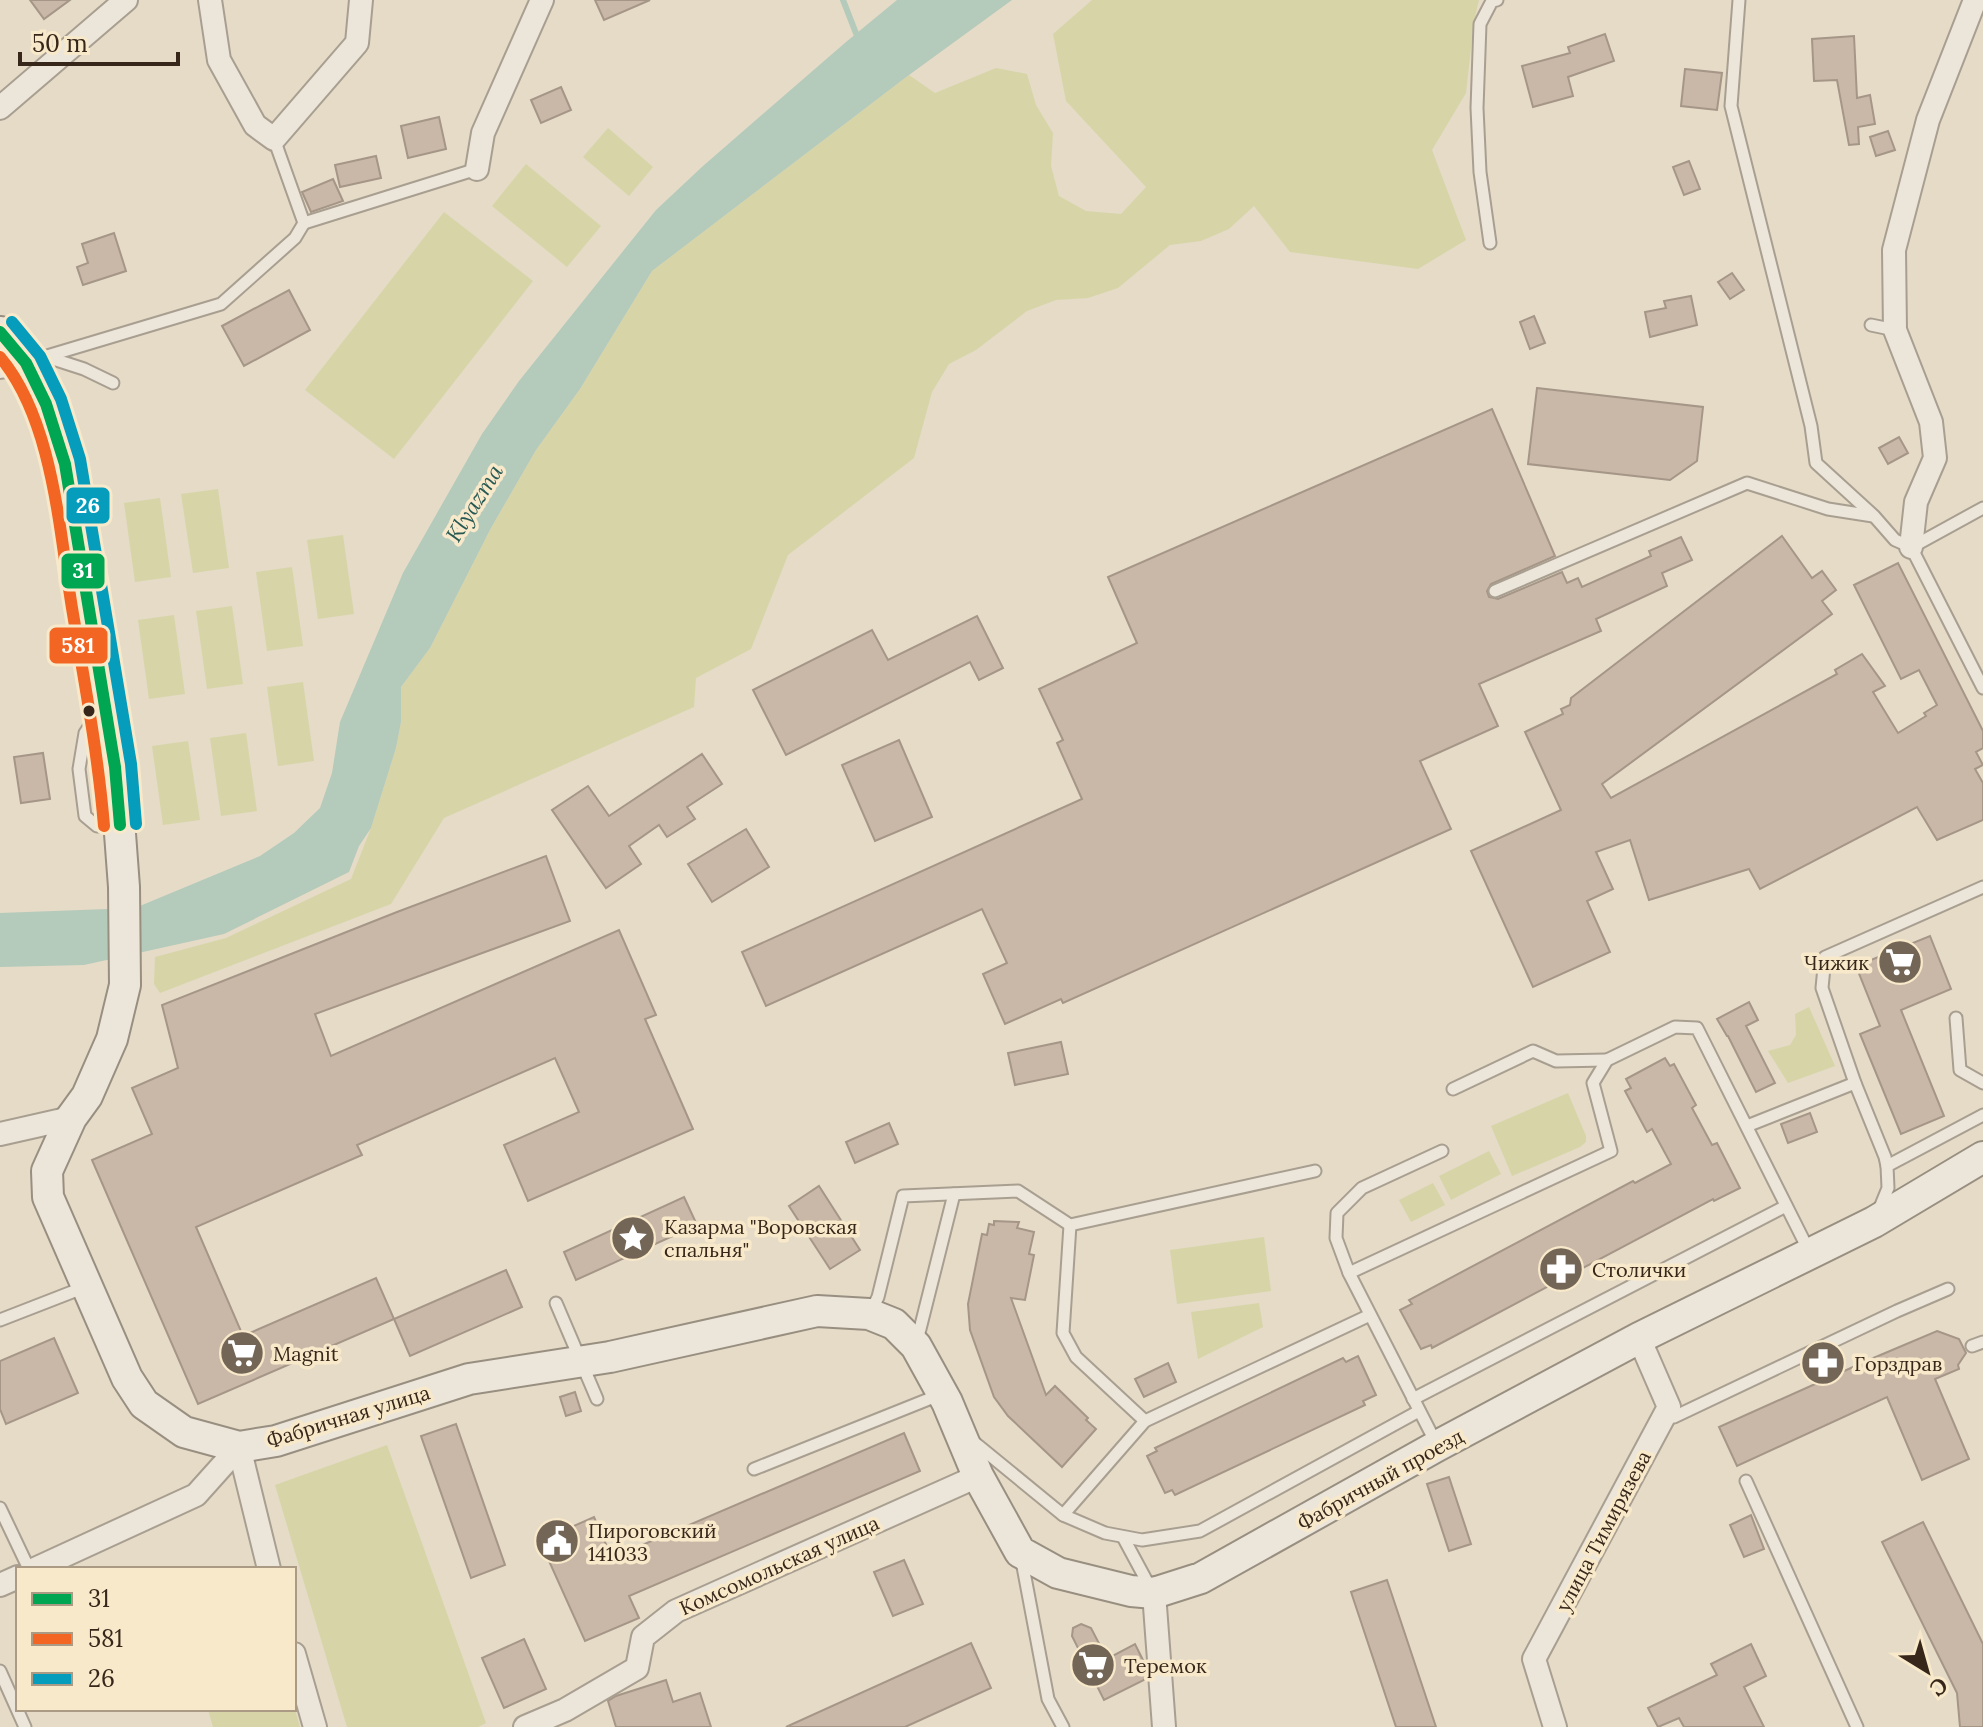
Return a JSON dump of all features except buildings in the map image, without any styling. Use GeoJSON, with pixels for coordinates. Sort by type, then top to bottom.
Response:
{"type":"FeatureCollection","features":[{"type":"Feature","properties":{"kind":"street"},"geometry":{"type":"LineString","coordinates":[[0,108],[126,0]]}},
{"type":"Feature","properties":{"kind":"street"},"geometry":{"type":"LineString","coordinates":[[210,0],[219,60],[255,125],[274,139],[357,43],[361,0]]}},
{"type":"Feature","properties":{"kind":"street"},"geometry":{"type":"LineString","coordinates":[[477,169],[483,133],[542,0]]}},
{"type":"Feature","properties":{"kind":"street"},"geometry":{"type":"LineString","coordinates":[[1911,547],[1916,502],[1935,458],[1931,422],[1895,330],[1894,250],[1928,120],[1977,4]]}},
{"type":"Feature","properties":{"kind":"street","name":"Фабричная улица"},"geometry":{"type":"LineString","coordinates":[[0,332],[24,362],[46,404],[65,464],[115,767],[124,887],[125,985],[112,1039],[87,1096],[71,1118],[47,1171],[48,1197],[127,1378],[144,1404],[184,1432],[239,1447],[276,1441],[469,1379],[610,1357],[817,1311],[869,1314]]}},
{"type":"Feature","properties":{"kind":"street"},"geometry":{"type":"LineString","coordinates":[[0,1134],[71,1118]]}},
{"type":"Feature","properties":{"kind":"street","name":"Фабричный проезд"},"geometry":{"type":"LineString","coordinates":[[1020,1552],[1058,1573],[1131,1591],[1154,1593],[1201,1578],[1639,1338],[1874,1222],[1983,1157]]}},
{"type":"Feature","properties":{"kind":"street"},"geometry":{"type":"LineString","coordinates":[[869,1314],[894,1324],[916,1346],[942,1393],[978,1476],[1020,1552]]}},
{"type":"Feature","properties":{"kind":"street","name":"улица Тимирязева"},"geometry":{"type":"LineString","coordinates":[[1555,1727],[1534,1659],[1669,1407],[1639,1338]]}},
{"type":"Feature","properties":{"kind":"street"},"geometry":{"type":"LineString","coordinates":[[36,1567],[196,1495],[239,1447]]}},
{"type":"Feature","properties":{"kind":"street"},"geometry":{"type":"LineString","coordinates":[[239,1447],[269,1567]]}},
{"type":"Feature","properties":{"kind":"street","name":"Комсомольская улица"},"geometry":{"type":"LineString","coordinates":[[525,1727],[565,1710],[637,1668],[643,1637],[676,1611],[978,1476]]}},
{"type":"Feature","properties":{"kind":"street"},"geometry":{"type":"LineString","coordinates":[[1154,1593],[1164,1727]]}},
{"type":"Feature","properties":{"kind":"street"},"geometry":{"type":"LineString","coordinates":[[296,1661],[315,1727]]}},
{"type":"Feature","properties":{"kind":"lane"},"geometry":{"type":"LineString","coordinates":[[1490,243],[1480,172],[1477,108],[1480,24],[1492,1],[1497,0]]}},
{"type":"Feature","properties":{"kind":"lane"},"geometry":{"type":"LineString","coordinates":[[1739,0],[1731,106],[1811,426],[1816,463],[1874,516],[1895,540],[1911,547],[1983,688]]}},
{"type":"Feature","properties":{"kind":"lane"},"geometry":{"type":"LineString","coordinates":[[274,139],[304,223]]}},
{"type":"Feature","properties":{"kind":"lane"},"geometry":{"type":"LineString","coordinates":[[24,362],[221,304],[295,238],[304,223],[477,169]]}},
{"type":"Feature","properties":{"kind":"lane"},"geometry":{"type":"LineString","coordinates":[[1871,325],[1895,330]]}},
{"type":"Feature","properties":{"kind":"lane"},"geometry":{"type":"LineString","coordinates":[[24,362],[84,369],[113,383]]}},
{"type":"Feature","properties":{"kind":"lane"},"geometry":{"type":"LineString","coordinates":[[1495,591],[1747,483],[1828,509],[1874,516]]}},
{"type":"Feature","properties":{"kind":"lane"},"geometry":{"type":"LineString","coordinates":[[1911,547],[1983,508]]}},
{"type":"Feature","properties":{"kind":"lane"},"geometry":{"type":"LineString","coordinates":[[1874,1222],[1888,1188],[1887,1166],[1822,988],[1825,957],[1983,887]]}},
{"type":"Feature","properties":{"kind":"lane"},"geometry":{"type":"LineString","coordinates":[[1956,1018],[1960,1070],[1983,1083]]}},
{"type":"Feature","properties":{"kind":"lane"},"geometry":{"type":"LineString","coordinates":[[1453,1089],[1533,1051],[1556,1061],[1607,1060],[1675,1027],[1697,1028],[1810,1254]]}},
{"type":"Feature","properties":{"kind":"lane"},"geometry":{"type":"LineString","coordinates":[[1349,1273],[1611,1151],[1593,1083],[1607,1060]]}},
{"type":"Feature","properties":{"kind":"lane"},"geometry":{"type":"LineString","coordinates":[[1747,1126],[1855,1083]]}},
{"type":"Feature","properties":{"kind":"lane"},"geometry":{"type":"LineString","coordinates":[[1887,1166],[1983,1115]]}},
{"type":"Feature","properties":{"kind":"lane"},"geometry":{"type":"LineString","coordinates":[[1437,1446],[1349,1273],[1336,1238],[1337,1213],[1362,1188],[1442,1151]]}},
{"type":"Feature","properties":{"kind":"lane"},"geometry":{"type":"LineString","coordinates":[[869,1314],[878,1297],[903,1196],[1018,1191],[1070,1225],[1315,1171]]}},
{"type":"Feature","properties":{"kind":"lane"},"geometry":{"type":"LineString","coordinates":[[916,1346],[954,1194]]}},
{"type":"Feature","properties":{"kind":"lane"},"geometry":{"type":"LineString","coordinates":[[1413,1399],[1786,1206]]}},
{"type":"Feature","properties":{"kind":"lane"},"geometry":{"type":"LineString","coordinates":[[1070,1225],[1063,1333],[1076,1357],[1145,1421]]}},
{"type":"Feature","properties":{"kind":"lane"},"geometry":{"type":"LineString","coordinates":[[0,1320],[87,1286]]}},
{"type":"Feature","properties":{"kind":"lane"},"geometry":{"type":"LineString","coordinates":[[1674,1417],[1948,1289]]}},
{"type":"Feature","properties":{"kind":"lane"},"geometry":{"type":"LineString","coordinates":[[556,1303],[597,1399]]}},
{"type":"Feature","properties":{"kind":"lane"},"geometry":{"type":"LineString","coordinates":[[1063,1515],[1145,1421],[1370,1315]]}},
{"type":"Feature","properties":{"kind":"lane"},"geometry":{"type":"LineString","coordinates":[[754,1469],[942,1393]]}},
{"type":"Feature","properties":{"kind":"lane"},"geometry":{"type":"LineString","coordinates":[[959,1430],[1063,1515],[1105,1533],[1142,1540],[1200,1531],[1419,1411]]}},
{"type":"Feature","properties":{"kind":"lane"},"geometry":{"type":"LineString","coordinates":[[1746,1481],[1857,1727]]}},
{"type":"Feature","properties":{"kind":"lane"},"geometry":{"type":"LineString","coordinates":[[0,1508],[31,1567]]}},
{"type":"Feature","properties":{"kind":"lane"},"geometry":{"type":"LineString","coordinates":[[1123,1537],[1154,1593]]}},
{"type":"Feature","properties":{"kind":"lane"},"geometry":{"type":"LineString","coordinates":[[1020,1552],[1048,1699],[1063,1727]]}},
{"type":"Feature","properties":{"kind":"lane"},"geometry":{"type":"LineString","coordinates":[[0,1671],[16,1707]]}},
{"type":"Feature","properties":{"kind":"shaded area"},"geometry":{"type":"Polygon","coordinates":[[[1092,0],[1479,0],[1466,93],[1432,150],[1466,240],[1418,269],[1290,252],[1254,206],[1229,229],[1201,241],[1170,245],[1118,288],[1088,298],[1056,300],[1027,311],[976,350],[949,364],[932,392],[914,458],[788,555],[751,649],[696,678],[694,707],[444,818],[391,904],[160,993],[154,984],[155,957],[226,938],[351,879],[396,748],[401,722],[401,687],[430,648],[491,528],[536,450],[580,389],[652,271],[909,75],[935,93],[996,68],[1027,74],[1036,105],[1053,133],[1051,166],[1059,196],[1086,211],[1121,214],[1146,187],[1066,101],[1053,34],[1092,0]]]}},
{"type":"Feature","properties":{"kind":"shaded area"},"geometry":{"type":"Polygon","coordinates":[[[608,128],[653,167],[629,196],[583,157],[608,128]]]}},
{"type":"Feature","properties":{"kind":"shaded area"},"geometry":{"type":"Polygon","coordinates":[[[526,164],[601,226],[567,267],[492,206],[526,164]]]}},
{"type":"Feature","properties":{"kind":"shaded area"},"geometry":{"type":"Polygon","coordinates":[[[444,212],[533,281],[394,459],[305,390],[444,212]]]}},
{"type":"Feature","properties":{"kind":"shaded area"},"geometry":{"type":"Polygon","coordinates":[[[218,489],[229,568],[193,573],[181,494],[218,489]]]}},
{"type":"Feature","properties":{"kind":"shaded area"},"geometry":{"type":"Polygon","coordinates":[[[160,498],[171,577],[135,582],[124,503],[160,498]]]}},
{"type":"Feature","properties":{"kind":"shaded area"},"geometry":{"type":"Polygon","coordinates":[[[343,535],[354,614],[318,619],[307,540],[343,535]]]}},
{"type":"Feature","properties":{"kind":"shaded area"},"geometry":{"type":"Polygon","coordinates":[[[292,567],[303,646],[267,651],[256,572],[292,567]]]}},
{"type":"Feature","properties":{"kind":"shaded area"},"geometry":{"type":"Polygon","coordinates":[[[232,606],[243,684],[207,689],[196,611],[232,606]]]}},
{"type":"Feature","properties":{"kind":"shaded area"},"geometry":{"type":"Polygon","coordinates":[[[174,615],[185,694],[149,699],[138,620],[174,615]]]}},
{"type":"Feature","properties":{"kind":"shaded area"},"geometry":{"type":"Polygon","coordinates":[[[303,682],[314,761],[278,766],[267,687],[303,682]]]}},
{"type":"Feature","properties":{"kind":"shaded area"},"geometry":{"type":"Polygon","coordinates":[[[246,733],[257,811],[221,816],[210,738],[246,733]]]}},
{"type":"Feature","properties":{"kind":"shaded area"},"geometry":{"type":"Polygon","coordinates":[[[188,741],[200,820],[163,825],[152,746],[188,741]]]}},
{"type":"Feature","properties":{"kind":"shaded area"},"geometry":{"type":"Polygon","coordinates":[[[1809,1007],[1835,1066],[1788,1083],[1768,1051],[1790,1045],[1796,1035],[1795,1014],[1809,1007]]]}},
{"type":"Feature","properties":{"kind":"shaded area"},"geometry":{"type":"Polygon","coordinates":[[[1568,1093],[1586,1142],[1512,1176],[1491,1126],[1568,1093]]]}},
{"type":"Feature","properties":{"kind":"shaded area"},"geometry":{"type":"Polygon","coordinates":[[[1489,1151],[1501,1174],[1451,1200],[1439,1176],[1489,1151]]]}},
{"type":"Feature","properties":{"kind":"shaded area"},"geometry":{"type":"Polygon","coordinates":[[[1433,1183],[1445,1205],[1411,1222],[1399,1200],[1433,1183]]]}},
{"type":"Feature","properties":{"kind":"shaded area"},"geometry":{"type":"Polygon","coordinates":[[[1264,1237],[1271,1291],[1177,1304],[1170,1250],[1264,1237]]]}},
{"type":"Feature","properties":{"kind":"shaded area"},"geometry":{"type":"Polygon","coordinates":[[[1259,1303],[1263,1327],[1198,1359],[1191,1312],[1259,1303]]]}},
{"type":"Feature","properties":{"kind":"shaded area"},"geometry":{"type":"Polygon","coordinates":[[[387,1445],[486,1723],[478,1727],[347,1727],[275,1485],[387,1445]]]}},
{"type":"Feature","properties":{"kind":"shaded area"},"geometry":{"type":"Polygon","coordinates":[[[208,1711],[295,1711],[300,1727],[213,1727],[208,1711]]]}},
{"type":"Feature","properties":{"kind":"water","name":"Klyazma"},"geometry":{"type":"Polygon","coordinates":[[[897,0],[1012,0],[652,271],[580,389],[536,450],[491,528],[430,648],[401,687],[401,722],[396,748],[371,828],[359,846],[349,872],[224,934],[84,965],[0,967],[0,913],[135,908],[260,856],[294,833],[320,808],[332,773],[340,722],[403,573],[482,434],[519,381],[656,210],[897,0]]]}},
{"type":"Feature","properties":{"kind":"waterway"},"geometry":{"type":"LineString","coordinates":[[843,0],[859,41]]}},
{"type":"Feature","properties":{"kind":"transit line","name":"26"},"geometry":{"type":"LineString","coordinates":[[12,322],[40,356],[61,399],[80,459],[131,764],[136,824]]}},
{"type":"Feature","properties":{"kind":"transit line","name":"31"},"geometry":{"type":"LineString","coordinates":[[0,332],[26,363],[46,404],[65,464],[115,767],[120,825]]}},
{"type":"Feature","properties":{"kind":"transit line","name":"581"},"geometry":{"type":"LineString","coordinates":[[0,357],[18,383],[32,412],[51,476],[104,826]]}},
{"type":"Feature","properties":{"kind":"place","name":"Чижик"},"geometry":{"type":"Point","coordinates":[1900,962]}},
{"type":"Feature","properties":{"kind":"place","name":"Казарма \"Воровская спальня\""},"geometry":{"type":"Point","coordinates":[633,1238]}},
{"type":"Feature","properties":{"kind":"place","name":"Столички"},"geometry":{"type":"Point","coordinates":[1561,1269]}},
{"type":"Feature","properties":{"kind":"place","name":"Magnit"},"geometry":{"type":"Point","coordinates":[242,1353]}},
{"type":"Feature","properties":{"kind":"place","name":"Горздрав"},"geometry":{"type":"Point","coordinates":[1823,1363]}},
{"type":"Feature","properties":{"kind":"place","name":"Пироговский 141033"},"geometry":{"type":"Point","coordinates":[557,1541]}},
{"type":"Feature","properties":{"kind":"place","name":"Теремок"},"geometry":{"type":"Point","coordinates":[1093,1665]}}]}
